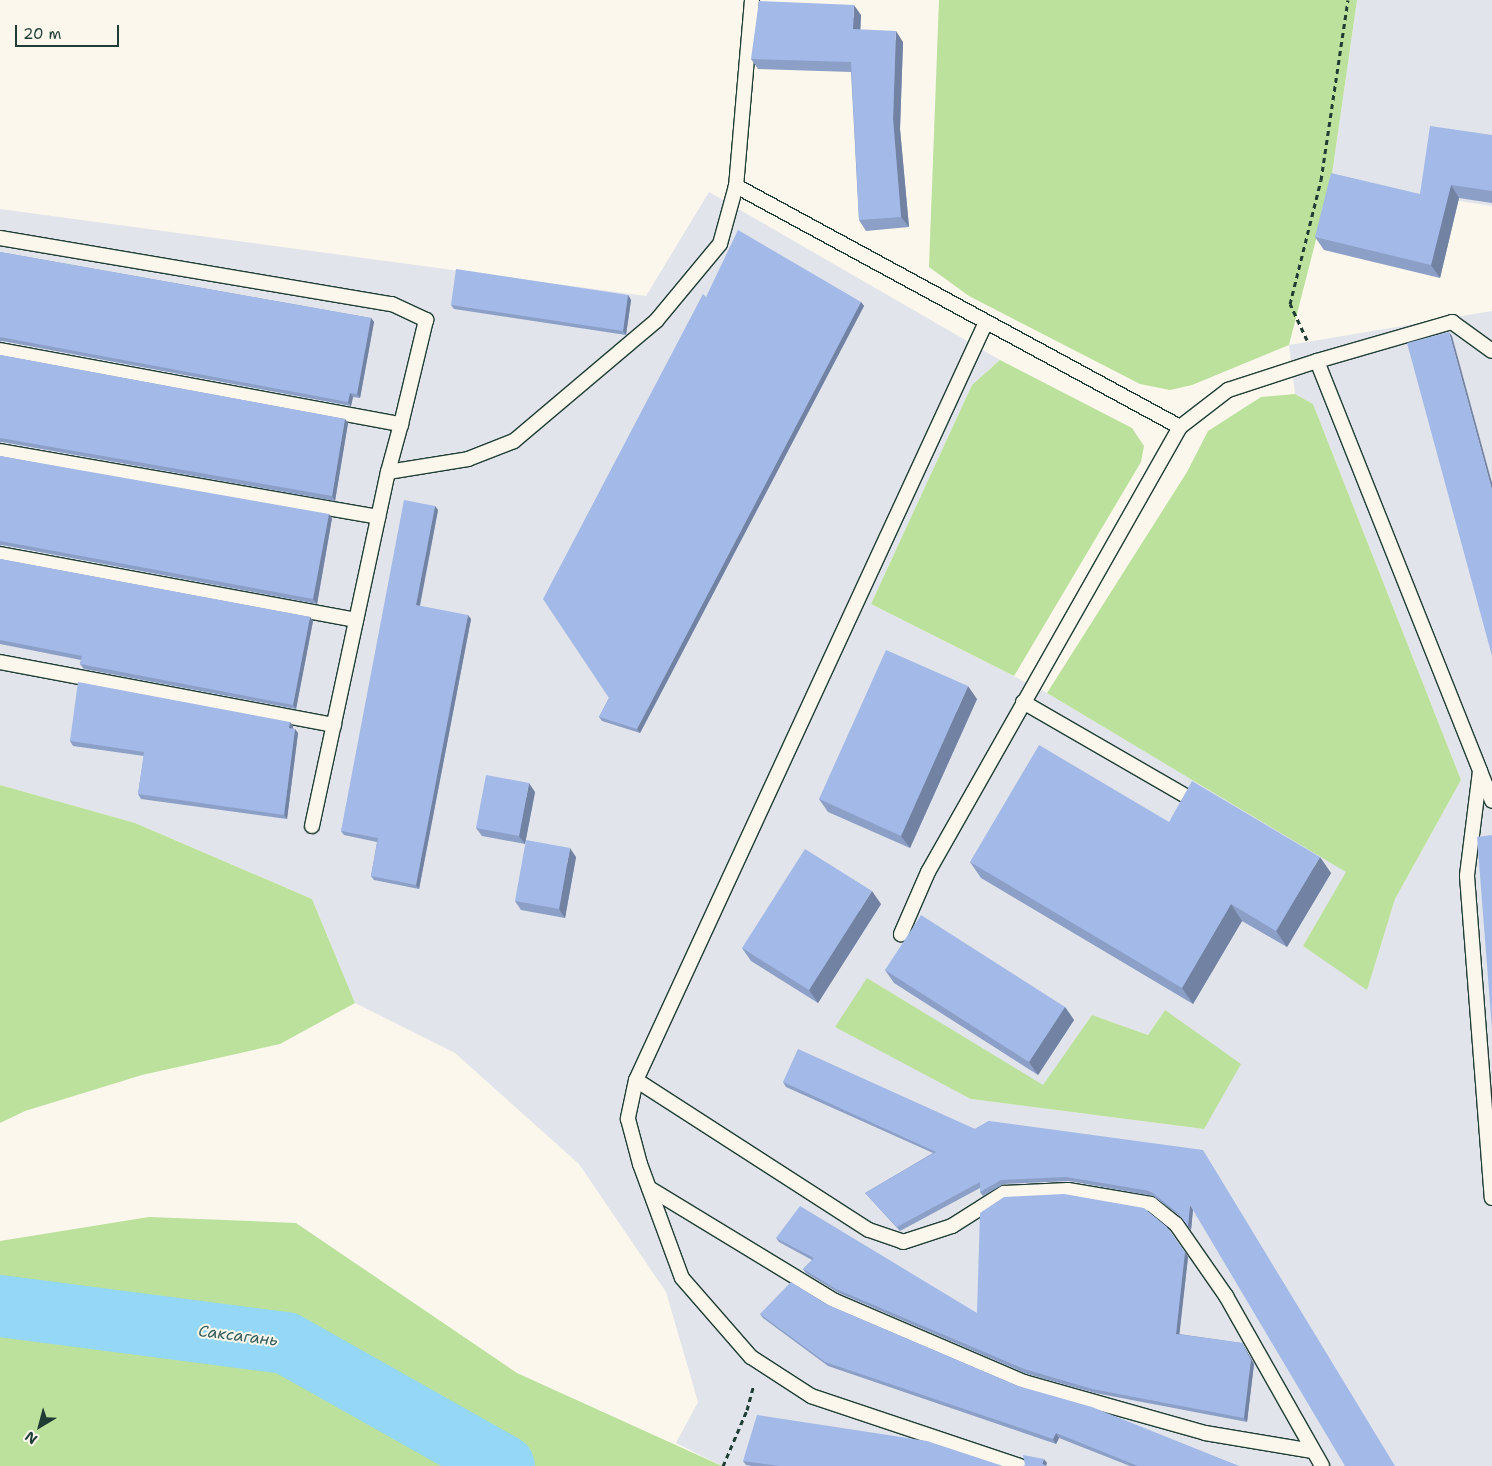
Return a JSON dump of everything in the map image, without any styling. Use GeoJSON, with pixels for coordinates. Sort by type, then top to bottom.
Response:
{"type":"FeatureCollection","features":[{"type":"Feature","properties":{"kind":"lane"},"geometry":{"type":"LineString","coordinates":[[388,472],[468,459],[514,441],[656,321],[720,244],[736,186],[752,0]]}},
{"type":"Feature","properties":{"kind":"lane"},"geometry":{"type":"LineString","coordinates":[[736,186],[1180,427]]}},
{"type":"Feature","properties":{"kind":"lane"},"geometry":{"type":"LineString","coordinates":[[0,238],[392,304],[426,320],[388,472],[312,826]]}},
{"type":"Feature","properties":{"kind":"lane"},"geometry":{"type":"LineString","coordinates":[[986,322],[636,1080],[628,1119],[649,1188],[682,1278],[751,1357],[811,1396],[1020,1466]]}},
{"type":"Feature","properties":{"kind":"lane"},"geometry":{"type":"LineString","coordinates":[[901,934],[928,872],[1180,427],[1228,390],[1317,361],[1452,322],[1492,352]]}},
{"type":"Feature","properties":{"kind":"lane"},"geometry":{"type":"LineString","coordinates":[[0,350],[401,424]]}},
{"type":"Feature","properties":{"kind":"lane"},"geometry":{"type":"LineString","coordinates":[[1317,361],[1492,801]]}},
{"type":"Feature","properties":{"kind":"lane"},"geometry":{"type":"LineString","coordinates":[[0,451],[378,517]]}},
{"type":"Feature","properties":{"kind":"lane"},"geometry":{"type":"LineString","coordinates":[[0,554],[356,620]]}},
{"type":"Feature","properties":{"kind":"lane"},"geometry":{"type":"LineString","coordinates":[[0,662],[334,725]]}},
{"type":"Feature","properties":{"kind":"lane"},"geometry":{"type":"LineString","coordinates":[[1023,702],[1191,799]]}},
{"type":"Feature","properties":{"kind":"lane"},"geometry":{"type":"LineString","coordinates":[[1480,771],[1467,876],[1492,1198]]}},
{"type":"Feature","properties":{"kind":"lane"},"geometry":{"type":"LineString","coordinates":[[636,1080],[869,1230],[903,1242],[952,1226],[1004,1193],[1068,1190],[1151,1204],[1176,1224],[1226,1296],[1322,1466]]}},
{"type":"Feature","properties":{"kind":"lane"},"geometry":{"type":"LineString","coordinates":[[649,1188],[835,1301],[1024,1382],[1205,1433],[1313,1451]]}},
{"type":"Feature","properties":{"kind":"path"},"geometry":{"type":"LineString","coordinates":[[1317,361],[1290,304],[1321,180],[1348,0]]}},
{"type":"Feature","properties":{"kind":"path"},"geometry":{"type":"LineString","coordinates":[[724,1466],[747,1410]]}},
{"type":"Feature","properties":{"kind":"shaded area"},"geometry":{"type":"Polygon","coordinates":[[[1357,0],[1492,0],[1492,206],[1331,181],[1357,0]]]}},
{"type":"Feature","properties":{"kind":"shaded area"},"geometry":{"type":"Polygon","coordinates":[[[709,192],[1000,360],[972,385],[871,604],[1047,693],[1347,872],[1303,946],[1367,989],[1395,899],[1461,780],[1313,404],[1295,394],[1289,345],[1492,311],[1492,1466],[722,1466],[676,1443],[698,1402],[666,1292],[579,1164],[455,1053],[355,1003],[312,899],[135,823],[0,785],[0,209],[646,296],[709,192]],[[867,978],[971,1099],[1204,1129],[1165,1010],[1148,1035],[1092,1015],[1043,1086],[867,978]]]}},
{"type":"Feature","properties":{"kind":"green space"},"geometry":{"type":"Polygon","coordinates":[[[939,0],[1357,0],[1331,181],[1289,345],[1192,385],[1170,390],[1140,384],[969,296],[929,267],[939,0]]]}},
{"type":"Feature","properties":{"kind":"green space"},"geometry":{"type":"Polygon","coordinates":[[[1000,360],[1132,428],[1144,446],[1141,462],[1014,676],[871,604],[972,385],[1000,360]]]}},
{"type":"Feature","properties":{"kind":"green space"},"geometry":{"type":"Polygon","coordinates":[[[1295,394],[1313,404],[1461,780],[1395,899],[1367,990],[1303,946],[1346,872],[1047,693],[1187,472],[1208,431],[1261,397],[1295,394]]]}},
{"type":"Feature","properties":{"kind":"green space"},"geometry":{"type":"Polygon","coordinates":[[[0,785],[135,823],[312,899],[355,1003],[280,1044],[142,1075],[25,1111],[0,1123],[0,785]]]}},
{"type":"Feature","properties":{"kind":"green space"},"geometry":{"type":"Polygon","coordinates":[[[867,978],[1043,1085],[1092,1015],[1148,1035],[1165,1010],[1241,1064],[1204,1129],[971,1099],[835,1027],[867,978]]]}},
{"type":"Feature","properties":{"kind":"green space"},"geometry":{"type":"Polygon","coordinates":[[[149,1217],[296,1223],[517,1373],[722,1466],[0,1466],[0,1241],[149,1217]]]}},
{"type":"Feature","properties":{"kind":"building"},"geometry":{"type":"Polygon","coordinates":[[[759,1],[854,5],[853,29],[896,31],[893,119],[901,217],[859,220],[851,62],[751,59],[759,1]]]}},
{"type":"Feature","properties":{"kind":"building"},"geometry":{"type":"Polygon","coordinates":[[[1430,126],[1492,135],[1492,191],[1451,185],[1431,265],[1315,237],[1331,173],[1420,194],[1430,126]]]}},
{"type":"Feature","properties":{"kind":"building"},"geometry":{"type":"Polygon","coordinates":[[[738,230],[861,302],[637,729],[599,717],[609,698],[543,599],[703,294],[706,297],[738,230]]]}},
{"type":"Feature","properties":{"kind":"building"},"geometry":{"type":"Polygon","coordinates":[[[0,252],[371,318],[357,394],[350,393],[348,402],[0,337],[0,252]]]}},
{"type":"Feature","properties":{"kind":"building"},"geometry":{"type":"Polygon","coordinates":[[[456,269],[628,295],[623,331],[451,305],[456,269]]]}},
{"type":"Feature","properties":{"kind":"building"},"geometry":{"type":"Polygon","coordinates":[[[1449,332],[1492,490],[1492,656],[1407,343],[1449,332]]]}},
{"type":"Feature","properties":{"kind":"building"},"geometry":{"type":"Polygon","coordinates":[[[0,355],[345,419],[332,496],[0,438],[0,355]]]}},
{"type":"Feature","properties":{"kind":"building"},"geometry":{"type":"Polygon","coordinates":[[[0,456],[329,514],[313,599],[0,541],[0,456]]]}},
{"type":"Feature","properties":{"kind":"building"},"geometry":{"type":"Polygon","coordinates":[[[404,500],[435,506],[416,605],[468,615],[416,885],[371,876],[378,838],[341,831],[404,500]]]}},
{"type":"Feature","properties":{"kind":"building"},"geometry":{"type":"Polygon","coordinates":[[[0,559],[310,617],[293,705],[80,664],[82,656],[0,640],[0,559]]]}},
{"type":"Feature","properties":{"kind":"building"},"geometry":{"type":"Polygon","coordinates":[[[886,650],[968,686],[901,836],[819,799],[886,650]]]}},
{"type":"Feature","properties":{"kind":"building"},"geometry":{"type":"Polygon","coordinates":[[[78,682],[290,722],[289,728],[295,729],[284,815],[138,794],[144,752],[70,741],[78,682]]]}},
{"type":"Feature","properties":{"kind":"building"},"geometry":{"type":"Polygon","coordinates":[[[1039,745],[1169,822],[1192,781],[1320,857],[1276,931],[1231,904],[1182,988],[970,862],[1039,745]]]}},
{"type":"Feature","properties":{"kind":"building"},"geometry":{"type":"Polygon","coordinates":[[[486,775],[529,783],[519,836],[476,828],[486,775]]]}},
{"type":"Feature","properties":{"kind":"building"},"geometry":{"type":"Polygon","coordinates":[[[1492,835],[1492,1029],[1477,837],[1492,835]]]}},
{"type":"Feature","properties":{"kind":"building"},"geometry":{"type":"Polygon","coordinates":[[[526,840],[570,848],[559,909],[515,901],[526,840]]]}},
{"type":"Feature","properties":{"kind":"building"},"geometry":{"type":"Polygon","coordinates":[[[805,849],[872,891],[809,990],[742,948],[805,849]]]}},
{"type":"Feature","properties":{"kind":"building"},"geometry":{"type":"Polygon","coordinates":[[[921,915],[1065,1007],[1029,1062],[885,970],[921,915]]]}},
{"type":"Feature","properties":{"kind":"building"},"geometry":{"type":"Polygon","coordinates":[[[798,1049],[975,1129],[989,1121],[1203,1150],[1395,1466],[1345,1466],[1190,1205],[1188,1226],[1178,1213],[1150,1191],[1066,1177],[1001,1180],[980,1192],[980,1182],[897,1227],[865,1193],[936,1152],[783,1082],[798,1049]]]}},
{"type":"Feature","properties":{"kind":"building"},"geometry":{"type":"Polygon","coordinates":[[[1064,1194],[1144,1208],[1166,1226],[1185,1252],[1176,1334],[1242,1343],[1251,1360],[1244,1418],[1092,1389],[1024,1369],[836,1289],[803,1269],[814,1258],[776,1238],[800,1206],[977,1313],[980,1213],[1004,1197],[1064,1194]]]}},
{"type":"Feature","properties":{"kind":"building"},"geometry":{"type":"Polygon","coordinates":[[[791,1282],[828,1305],[1018,1386],[1092,1407],[1239,1466],[1138,1466],[1056,1433],[1053,1439],[825,1362],[760,1314],[791,1282]]]}},
{"type":"Feature","properties":{"kind":"building"},"geometry":{"type":"Polygon","coordinates":[[[757,1415],[927,1441],[1003,1466],[779,1466],[743,1461],[757,1415]]]}},
{"type":"Feature","properties":{"kind":"building"},"geometry":{"type":"Polygon","coordinates":[[[1023,1455],[1044,1459],[1042,1464],[1047,1466],[1023,1466],[1025,1465],[1023,1455]]]}},
{"type":"Feature","properties":{"kind":"waterway","name":"Саксагань"},"geometry":{"type":"LineString","coordinates":[[0,1306],[286,1343],[504,1466]]}}]}
